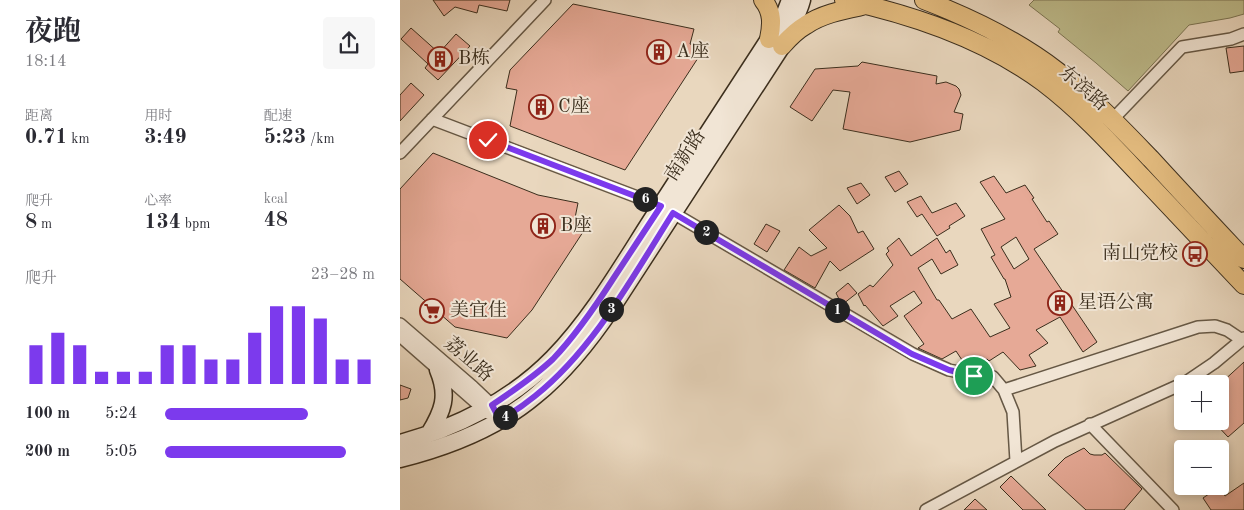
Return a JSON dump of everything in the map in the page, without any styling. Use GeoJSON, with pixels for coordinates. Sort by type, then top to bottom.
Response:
{"type":"FeatureCollection","features":[{"type":"Feature","properties":{"kind":"main road"},"geometry":{"type":"LineString","coordinates":[[763,0],[770,13],[775,42],[819,18],[868,5]]}},
{"type":"Feature","properties":{"kind":"main road","name":"南新路"},"geometry":{"type":"LineString","coordinates":[[775,42],[790,0]]}},
{"type":"Feature","properties":{"kind":"main road","name":"南新路"},"geometry":{"type":"LineString","coordinates":[[400,459],[445,446],[500,420],[534,397],[559,375],[582,349],[613,306],[667,209],[775,42],[790,27],[797,15],[802,0]]}},
{"type":"Feature","properties":{"kind":"main road","name":"东滨路"},"geometry":{"type":"LineString","coordinates":[[844,0],[906,16],[979,44],[1013,62],[1043,82],[1103,135],[1244,285]]}},
{"type":"Feature","properties":{"kind":"main road","name":"东滨路"},"geometry":{"type":"LineString","coordinates":[[924,0],[980,24],[1023,47],[1058,71],[1113,119],[1244,259]]}},
{"type":"Feature","properties":{"kind":"main road","name":"南新路"},"geometry":{"type":"LineString","coordinates":[[400,443],[429,434],[488,408],[538,372],[567,342],[667,209]]}},
{"type":"Feature","properties":{"kind":"main road"},"geometry":{"type":"LineString","coordinates":[[429,434],[437,420],[444,400],[443,380],[438,370]]}},
{"type":"Feature","properties":{"kind":"street"},"geometry":{"type":"LineString","coordinates":[[400,153],[545,0]]}},
{"type":"Feature","properties":{"kind":"street"},"geometry":{"type":"LineString","coordinates":[[1113,119],[1182,47],[1231,40],[1244,34]]}},
{"type":"Feature","properties":{"kind":"street"},"geometry":{"type":"LineString","coordinates":[[432,119],[667,209],[912,354],[949,370],[974,376],[993,377],[1004,390],[1013,412],[1016,461]]}},
{"type":"Feature","properties":{"kind":"street","name":"荔业路"},"geometry":{"type":"LineString","coordinates":[[400,324],[473,387],[488,408]]}},
{"type":"Feature","properties":{"kind":"street"},"geometry":{"type":"LineString","coordinates":[[1004,390],[1198,327],[1215,326],[1243,339],[1196,375]]}},
{"type":"Feature","properties":{"kind":"street","name":"荔业路"},"geometry":{"type":"LineString","coordinates":[[400,336],[438,370],[488,408],[500,420]]}},
{"type":"Feature","properties":{"kind":"street"},"geometry":{"type":"LineString","coordinates":[[926,510],[1054,441],[1174,388]]}},
{"type":"Feature","properties":{"kind":"street"},"geometry":{"type":"LineString","coordinates":[[1090,424],[1173,510]]}},
{"type":"Feature","properties":{"kind":"shaded area"},"geometry":{"type":"Polygon","coordinates":[[[1034,0],[1244,0],[1244,14],[1189,25],[1128,91],[1058,32],[1060,29],[1029,5],[1034,0]]]}},
{"type":"Feature","properties":{"kind":"building"},"geometry":{"type":"Polygon","coordinates":[[[433,0],[510,0],[507,11],[479,5],[477,13],[455,7],[444,16],[433,0]]]}},
{"type":"Feature","properties":{"kind":"building"},"geometry":{"type":"Polygon","coordinates":[[[573,4],[694,29],[690,44],[701,46],[698,58],[625,170],[510,126],[517,90],[506,88],[510,70],[573,4]]]}},
{"type":"Feature","properties":{"kind":"building","name":"B栋"},"geometry":{"type":"Polygon","coordinates":[[[411,28],[439,53],[456,34],[470,46],[438,80],[425,68],[428,64],[401,39],[411,28]]]}},
{"type":"Feature","properties":{"kind":"building"},"geometry":{"type":"Polygon","coordinates":[[[1244,46],[1244,71],[1230,73],[1226,48],[1244,46]]]}},
{"type":"Feature","properties":{"kind":"building"},"geometry":{"type":"Polygon","coordinates":[[[862,62],[937,76],[936,84],[946,82],[956,86],[961,95],[954,112],[963,114],[960,130],[910,142],[843,129],[850,92],[833,90],[812,121],[790,107],[815,69],[858,66],[862,62]]]}},
{"type":"Feature","properties":{"kind":"building"},"geometry":{"type":"Polygon","coordinates":[[[411,83],[424,95],[400,121],[400,95],[411,83]]]}},
{"type":"Feature","properties":{"kind":"building"},"geometry":{"type":"Polygon","coordinates":[[[433,153],[538,195],[578,203],[575,218],[585,220],[583,232],[532,310],[507,338],[455,327],[400,279],[400,189],[433,153]]]}},
{"type":"Feature","properties":{"kind":"building"},"geometry":{"type":"Polygon","coordinates":[[[899,171],[908,184],[895,192],[885,177],[899,171]]]}},
{"type":"Feature","properties":{"kind":"building"},"geometry":{"type":"Polygon","coordinates":[[[994,176],[1006,193],[1025,185],[1047,222],[1049,221],[1058,234],[1034,249],[1097,342],[1083,352],[1060,317],[1036,330],[1048,343],[1029,355],[1036,366],[1020,370],[1003,352],[975,367],[966,366],[956,351],[942,359],[918,348],[924,344],[904,316],[922,303],[914,291],[890,306],[898,316],[883,326],[864,306],[858,294],[870,285],[873,287],[893,265],[886,254],[889,251],[887,248],[899,238],[911,256],[937,238],[946,253],[950,250],[958,265],[941,274],[932,259],[918,268],[937,300],[939,300],[952,319],[971,309],[990,337],[1010,328],[994,304],[1011,297],[1005,279],[991,257],[995,255],[981,229],[1005,219],[980,182],[994,176]],[[1016,237],[1001,247],[1014,269],[1029,259],[1016,237]]]}},
{"type":"Feature","properties":{"kind":"building"},"geometry":{"type":"Polygon","coordinates":[[[861,183],[870,195],[857,204],[847,188],[861,183]]]}},
{"type":"Feature","properties":{"kind":"building"},"geometry":{"type":"Polygon","coordinates":[[[921,196],[932,213],[956,203],[965,216],[937,236],[922,214],[917,217],[907,202],[921,196]]]}},
{"type":"Feature","properties":{"kind":"building"},"geometry":{"type":"Polygon","coordinates":[[[839,205],[850,216],[858,233],[863,231],[874,249],[840,271],[830,261],[815,288],[784,270],[799,247],[811,256],[827,248],[809,230],[839,205]]]}},
{"type":"Feature","properties":{"kind":"building"},"geometry":{"type":"Polygon","coordinates":[[[766,224],[780,231],[767,252],[754,244],[766,224]]]}},
{"type":"Feature","properties":{"kind":"building"},"geometry":{"type":"Polygon","coordinates":[[[848,283],[857,293],[843,304],[836,293],[848,283]]]}},
{"type":"Feature","properties":{"kind":"building"},"geometry":{"type":"Polygon","coordinates":[[[1244,362],[1244,423],[1228,437],[1221,430],[1229,430],[1229,376],[1244,362]]]}},
{"type":"Feature","properties":{"kind":"building"},"geometry":{"type":"Polygon","coordinates":[[[400,385],[411,389],[408,398],[400,400],[400,385]]]}},
{"type":"Feature","properties":{"kind":"building"},"geometry":{"type":"Polygon","coordinates":[[[1084,448],[1094,455],[1105,453],[1142,489],[1124,510],[1086,510],[1048,475],[1065,458],[1084,448]]]}},
{"type":"Feature","properties":{"kind":"building"},"geometry":{"type":"Polygon","coordinates":[[[1011,476],[1046,510],[1023,510],[1000,487],[1011,476]]]}},
{"type":"Feature","properties":{"kind":"building"},"geometry":{"type":"Polygon","coordinates":[[[1244,483],[1244,510],[1211,510],[1203,498],[1207,495],[1225,496],[1244,483]]]}},
{"type":"Feature","properties":{"kind":"building"},"geometry":{"type":"Polygon","coordinates":[[[975,499],[987,510],[964,510],[975,499]]]}},
{"type":"Feature","properties":{"kind":"place","name":"A座"},"geometry":{"type":"Point","coordinates":[659,52]}},
{"type":"Feature","properties":{"kind":"place","name":"B栋"},"geometry":{"type":"Point","coordinates":[440,59]}},
{"type":"Feature","properties":{"kind":"place","name":"C座"},"geometry":{"type":"Point","coordinates":[541,107]}},
{"type":"Feature","properties":{"kind":"place","name":"B座"},"geometry":{"type":"Point","coordinates":[543,226]}},
{"type":"Feature","properties":{"kind":"place","name":"南山党校"},"geometry":{"type":"Point","coordinates":[1195,254]}},
{"type":"Feature","properties":{"kind":"place","name":"星语公寓"},"geometry":{"type":"Point","coordinates":[1060,303]}},
{"type":"Feature","properties":{"kind":"place","name":"美宜佳"},"geometry":{"type":"Point","coordinates":[432,311]}},
{"type":"Feature","properties":{"kind":"route"},"geometry":{"type":"LineString","coordinates":[[488,140],[661,206],[579,328],[538,372],[492,405],[500,420],[534,397],[569,365],[598,329],[673,213],[912,354],[949,370],[974,376]]}}]}
